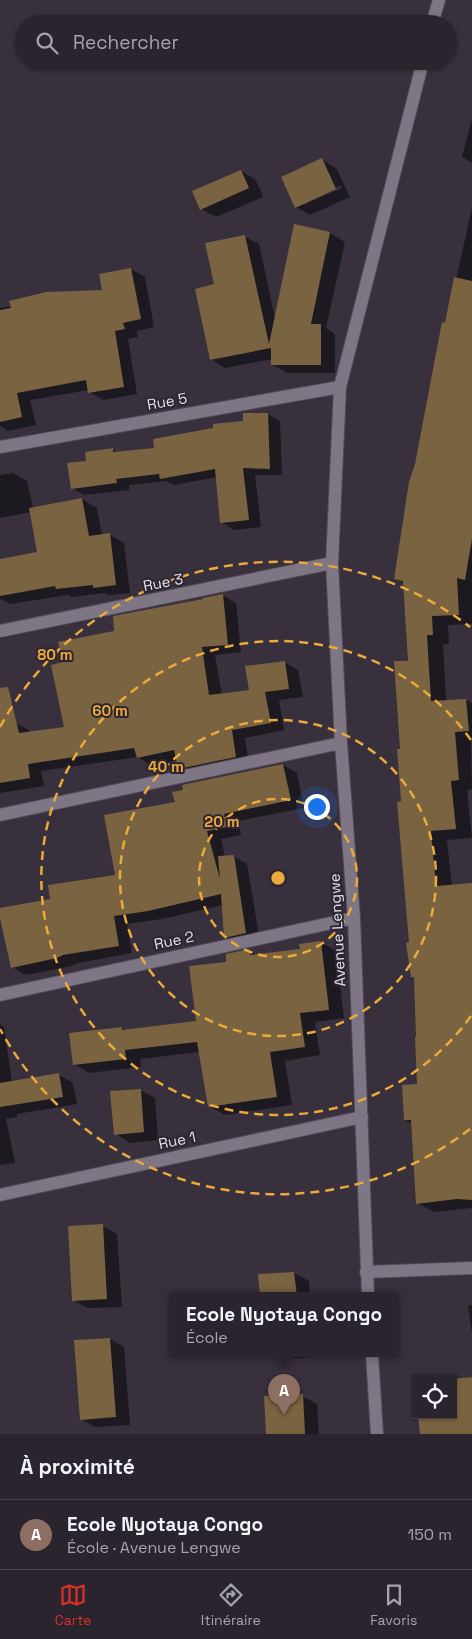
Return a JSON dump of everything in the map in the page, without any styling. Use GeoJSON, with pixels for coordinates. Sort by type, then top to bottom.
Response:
{"type":"FeatureCollection","features":[{"type":"Feature","properties":{"kind":"street"},"geometry":{"type":"LineString","coordinates":[[435,15],[439,0]]}},
{"type":"Feature","properties":{"kind":"street","name":"Avenue Lengwe"},"geometry":{"type":"LineString","coordinates":[[368,1292],[354,918],[340,743],[332,563],[340,387],[420,70]]}},
{"type":"Feature","properties":{"kind":"street","name":"Rue 5"},"geometry":{"type":"LineString","coordinates":[[0,447],[340,387]]}},
{"type":"Feature","properties":{"kind":"street","name":"Rue 3"},"geometry":{"type":"LineString","coordinates":[[0,631],[332,563]]}},
{"type":"Feature","properties":{"kind":"street"},"geometry":{"type":"LineString","coordinates":[[0,815],[340,743]]}},
{"type":"Feature","properties":{"kind":"street","name":"Rue 2"},"geometry":{"type":"LineString","coordinates":[[0,994],[354,918]]}},
{"type":"Feature","properties":{"kind":"street","name":"Rue 1"},"geometry":{"type":"LineString","coordinates":[[0,1195],[362,1118]]}},
{"type":"Feature","properties":{"kind":"street"},"geometry":{"type":"LineString","coordinates":[[366,1272],[472,1268]]}},
{"type":"Feature","properties":{"kind":"street"},"geometry":{"type":"LineString","coordinates":[[372,1357],[378,1434]]}},
{"type":"Feature","properties":{"kind":"building"},"geometry":{"type":"Polygon","coordinates":[[[322,158],[336,189],[295,208],[281,177],[322,158]]]}},
{"type":"Feature","properties":{"kind":"building"},"geometry":{"type":"Polygon","coordinates":[[[241,170],[249,188],[200,210],[192,191],[241,170]]]}},
{"type":"Feature","properties":{"kind":"building"},"geometry":{"type":"Polygon","coordinates":[[[294,224],[330,232],[311,324],[321,324],[321,365],[271,365],[271,348],[210,360],[195,289],[214,284],[205,243],[245,235],[269,344],[294,224]]]}},
{"type":"Feature","properties":{"kind":"building"},"geometry":{"type":"Polygon","coordinates":[[[131,268],[141,319],[123,323],[125,329],[115,331],[124,387],[88,393],[86,380],[17,393],[22,417],[0,422],[0,310],[11,308],[9,301],[46,292],[102,290],[99,274],[131,268]]]}},
{"type":"Feature","properties":{"kind":"building"},"geometry":{"type":"Polygon","coordinates":[[[454,277],[472,281],[472,539],[465,580],[457,578],[459,615],[432,616],[433,635],[427,635],[431,701],[466,699],[469,731],[455,732],[459,780],[451,781],[456,829],[431,831],[436,886],[472,883],[472,1200],[457,1199],[416,1204],[411,1120],[404,1120],[402,1085],[417,1084],[414,977],[411,977],[406,943],[409,942],[397,802],[401,801],[397,749],[400,749],[394,661],[408,661],[403,581],[394,579],[409,482],[415,464],[442,322],[445,323],[454,277]]]}},
{"type":"Feature","properties":{"kind":"building"},"geometry":{"type":"Polygon","coordinates":[[[243,413],[268,413],[270,469],[243,468],[249,520],[220,523],[215,469],[160,479],[159,474],[116,479],[117,483],[71,489],[67,463],[86,461],[85,452],[113,448],[113,452],[154,448],[153,439],[213,428],[213,424],[243,421],[243,413]]]}},
{"type":"Feature","properties":{"kind":"building"},"geometry":{"type":"Polygon","coordinates":[[[82,498],[89,536],[110,533],[116,585],[93,588],[93,585],[56,589],[55,586],[0,596],[0,559],[37,552],[29,508],[82,498]]]}},
{"type":"Feature","properties":{"kind":"building"},"geometry":{"type":"Polygon","coordinates":[[[223,594],[228,645],[202,647],[209,695],[249,690],[245,666],[285,661],[289,689],[265,692],[271,723],[232,730],[236,757],[178,769],[174,750],[137,758],[134,748],[28,764],[30,778],[0,783],[0,688],[8,687],[19,733],[64,727],[51,665],[63,662],[58,642],[114,631],[113,616],[223,594]]]}},
{"type":"Feature","properties":{"kind":"building"},"geometry":{"type":"Polygon","coordinates":[[[283,764],[291,800],[224,814],[227,827],[207,831],[220,879],[218,856],[234,855],[246,933],[224,938],[221,894],[148,911],[114,916],[119,946],[63,955],[11,968],[0,918],[0,908],[50,899],[48,885],[115,875],[104,815],[175,802],[172,792],[183,790],[182,785],[283,764]]]}},
{"type":"Feature","properties":{"kind":"building"},"geometry":{"type":"Polygon","coordinates":[[[321,941],[329,1010],[300,1013],[305,1047],[270,1052],[277,1097],[208,1107],[197,1042],[125,1050],[126,1059],[73,1065],[69,1033],[122,1027],[122,1030],[196,1021],[189,966],[226,962],[226,954],[249,949],[250,955],[300,949],[299,944],[321,941]]]}},
{"type":"Feature","properties":{"kind":"building"},"geometry":{"type":"Polygon","coordinates":[[[59,1073],[63,1097],[0,1107],[0,1083],[59,1073]]]}},
{"type":"Feature","properties":{"kind":"building"},"geometry":{"type":"Polygon","coordinates":[[[141,1089],[144,1132],[114,1135],[110,1091],[141,1089]]]}},
{"type":"Feature","properties":{"kind":"building"},"geometry":{"type":"Polygon","coordinates":[[[103,1224],[107,1299],[72,1301],[68,1226],[103,1224]]]}},
{"type":"Feature","properties":{"kind":"building"},"geometry":{"type":"Polygon","coordinates":[[[294,1272],[296,1292],[260,1292],[258,1274],[294,1272]]]}},
{"type":"Feature","properties":{"kind":"building"},"geometry":{"type":"Polygon","coordinates":[[[110,1338],[116,1417],[80,1420],[74,1340],[110,1338]]]}},
{"type":"Feature","properties":{"kind":"building"},"geometry":{"type":"Polygon","coordinates":[[[472,1377],[472,1434],[420,1434],[418,1419],[457,1419],[457,1379],[472,1377]]]}},
{"type":"Feature","properties":{"kind":"building"},"geometry":{"type":"Polygon","coordinates":[[[303,1394],[305,1434],[266,1434],[264,1396],[303,1394]]]}},
{"type":"Feature","properties":{"kind":"place","name":"Ecole Nyotaya Congo"},"geometry":{"type":"Point","coordinates":[284,1415]}}]}
